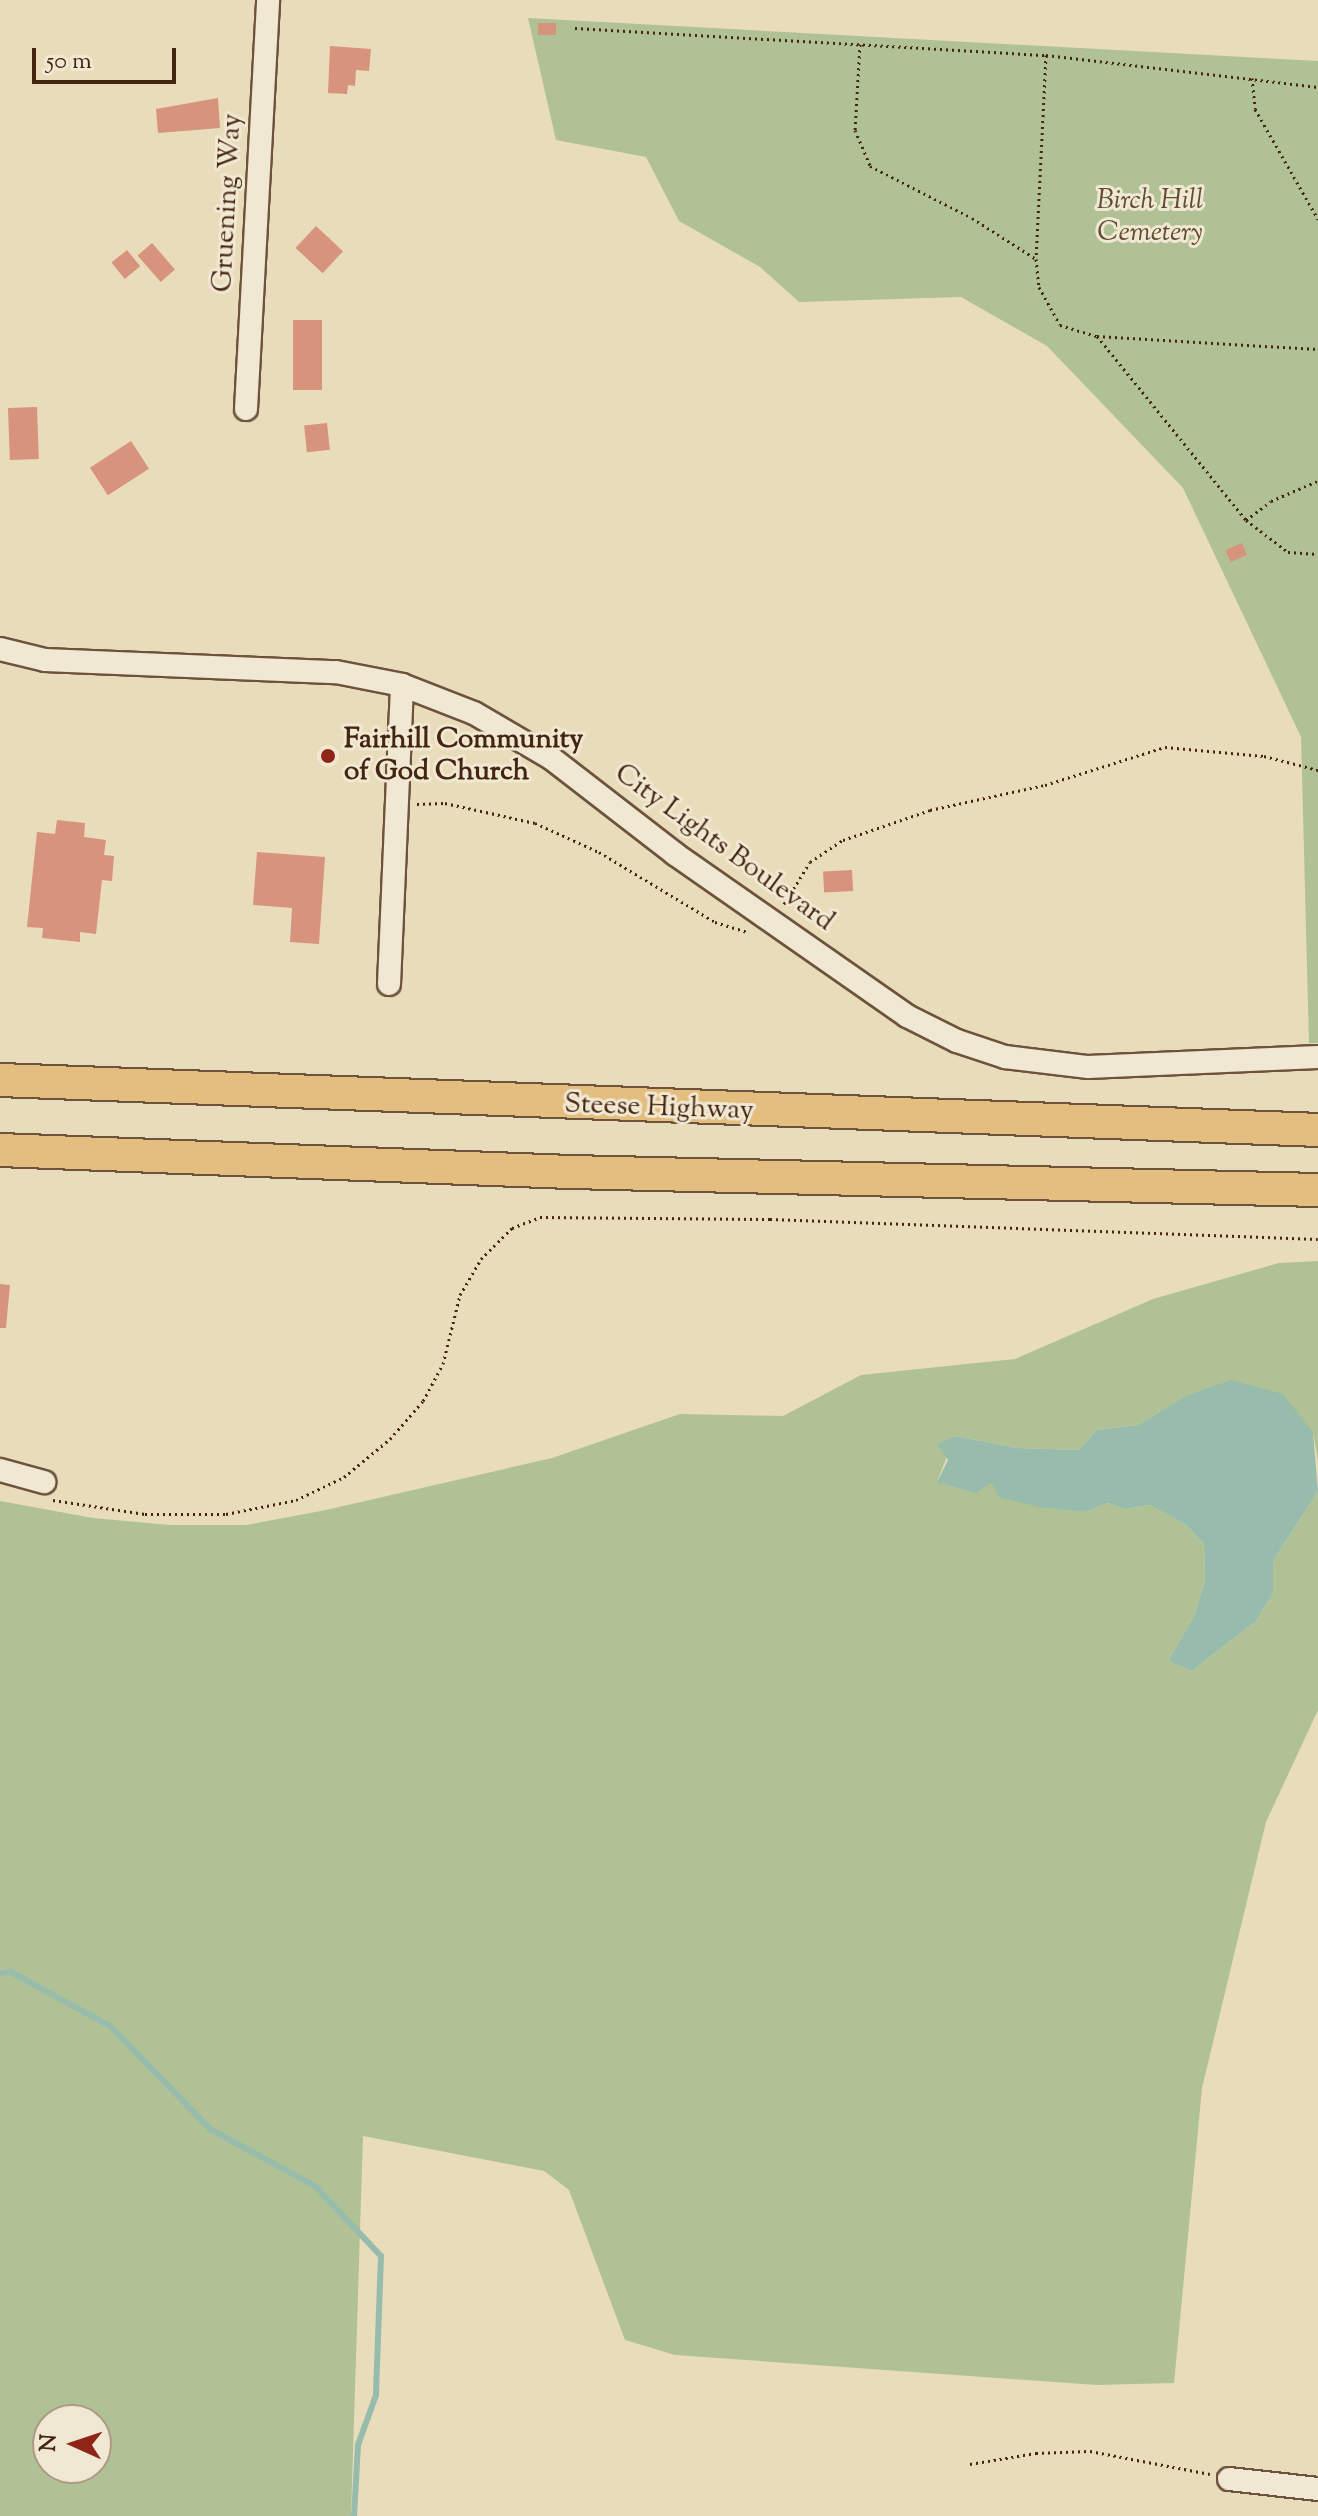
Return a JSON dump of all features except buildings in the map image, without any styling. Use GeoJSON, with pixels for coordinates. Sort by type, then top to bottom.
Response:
{"type":"FeatureCollection","features":[{"type":"Feature","properties":{"kind":"highway","name":"Steese Highway"},"geometry":{"type":"LineString","coordinates":[[0,1080],[1318,1130]]}},
{"type":"Feature","properties":{"kind":"highway"},"geometry":{"type":"LineString","coordinates":[[0,1150],[571,1172],[1318,1190]]}},
{"type":"Feature","properties":{"kind":"street","name":"Gruening Way"},"geometry":{"type":"LineString","coordinates":[[246,409],[268,0]]}},
{"type":"Feature","properties":{"kind":"street","name":"City Lights Boulevard"},"geometry":{"type":"LineString","coordinates":[[0,649],[45,660],[336,672],[402,685],[474,713],[551,758],[775,926],[907,1016],[957,1041],[1005,1057],[1088,1067],[1318,1057]]}},
{"type":"Feature","properties":{"kind":"street"},"geometry":{"type":"LineString","coordinates":[[389,984],[402,685]]}},
{"type":"Feature","properties":{"kind":"street"},"geometry":{"type":"LineString","coordinates":[[0,1470],[43,1490]]}},
{"type":"Feature","properties":{"kind":"street"},"geometry":{"type":"LineString","coordinates":[[1229,2479],[1318,2489]]}},
{"type":"Feature","properties":{"kind":"path"},"geometry":{"type":"LineString","coordinates":[[575,28],[1046,55],[1318,87]]}},
{"type":"Feature","properties":{"kind":"path"},"geometry":{"type":"LineString","coordinates":[[860,44],[855,130],[870,166],[972,218],[1036,259]]}},
{"type":"Feature","properties":{"kind":"path"},"geometry":{"type":"LineString","coordinates":[[1046,55],[1036,259],[1049,310],[1074,333],[1318,349]]}},
{"type":"Feature","properties":{"kind":"path"},"geometry":{"type":"LineString","coordinates":[[1252,78],[1255,109],[1318,219]]}},
{"type":"Feature","properties":{"kind":"path"},"geometry":{"type":"LineString","coordinates":[[1097,336],[1246,520],[1288,552],[1318,554]]}},
{"type":"Feature","properties":{"kind":"path"},"geometry":{"type":"LineString","coordinates":[[1246,520],[1271,501],[1318,481]]}},
{"type":"Feature","properties":{"kind":"path"},"geometry":{"type":"LineString","coordinates":[[397,804],[445,803],[535,823],[599,852],[715,922],[751,933],[775,926],[791,887],[810,862],[843,840],[930,810],[1045,785],[1165,747],[1264,756],[1318,770]]}},
{"type":"Feature","properties":{"kind":"path"},"geometry":{"type":"LineString","coordinates":[[43,1490],[145,1514],[226,1514],[296,1500],[344,1477],[390,1439],[423,1401],[443,1364],[460,1295],[481,1259],[512,1228],[540,1217],[770,1219],[1318,1239]]}},
{"type":"Feature","properties":{"kind":"path"},"geometry":{"type":"LineString","coordinates":[[970,2464],[1090,2451],[1229,2479]]}},
{"type":"Feature","properties":{"kind":"green space","name":"Birch Hill Cemetery"},"geometry":{"type":"Polygon","coordinates":[[[528,18],[1318,61],[1318,1043],[1309,1043],[1301,737],[1183,488],[1047,346],[961,297],[799,302],[760,267],[679,221],[646,157],[556,140],[528,18]]]}},
{"type":"Feature","properties":{"kind":"green space"},"geometry":{"type":"Polygon","coordinates":[[[1318,1261],[1318,1461],[1313,1432],[1183,1397],[1138,1425],[1097,1430],[1079,1450],[1018,1448],[955,1436],[937,1482],[991,1483],[1086,1512],[1107,1503],[1125,1509],[1150,1505],[1186,1525],[1204,1544],[1205,1580],[1195,1614],[1168,1661],[1192,1671],[1256,1621],[1273,1593],[1273,1561],[1318,1491],[1318,1710],[1266,1822],[1202,2088],[1174,2383],[1097,2385],[675,2355],[625,2340],[569,2190],[544,2171],[363,2136],[351,2516],[0,2516],[0,1501],[93,1518],[170,1525],[246,1525],[326,1510],[552,1458],[680,1414],[783,1416],[861,1375],[1015,1359],[1153,1299],[1279,1263],[1318,1261]]]}},
{"type":"Feature","properties":{"kind":"shaded area"},"geometry":{"type":"Polygon","coordinates":[[[1231,1380],[1283,1394],[1313,1432],[1318,1491],[1273,1561],[1273,1593],[1256,1621],[1192,1671],[1168,1661],[1195,1614],[1205,1580],[1204,1544],[1186,1525],[1150,1505],[1125,1509],[1107,1503],[1086,1512],[1040,1507],[1000,1498],[991,1483],[976,1493],[937,1482],[948,1460],[937,1444],[955,1436],[1018,1448],[1079,1450],[1097,1430],[1138,1425],[1183,1397],[1231,1380]]]}},
{"type":"Feature","properties":{"kind":"waterway"},"geometry":{"type":"LineString","coordinates":[[0,1973],[11,1972],[110,2026],[210,2129],[315,2186],[381,2256],[376,2395],[358,2445],[354,2516]]}},
{"type":"Feature","properties":{"kind":"place","name":"Fairhill Community of God Church"},"geometry":{"type":"Point","coordinates":[328,756]}}]}
